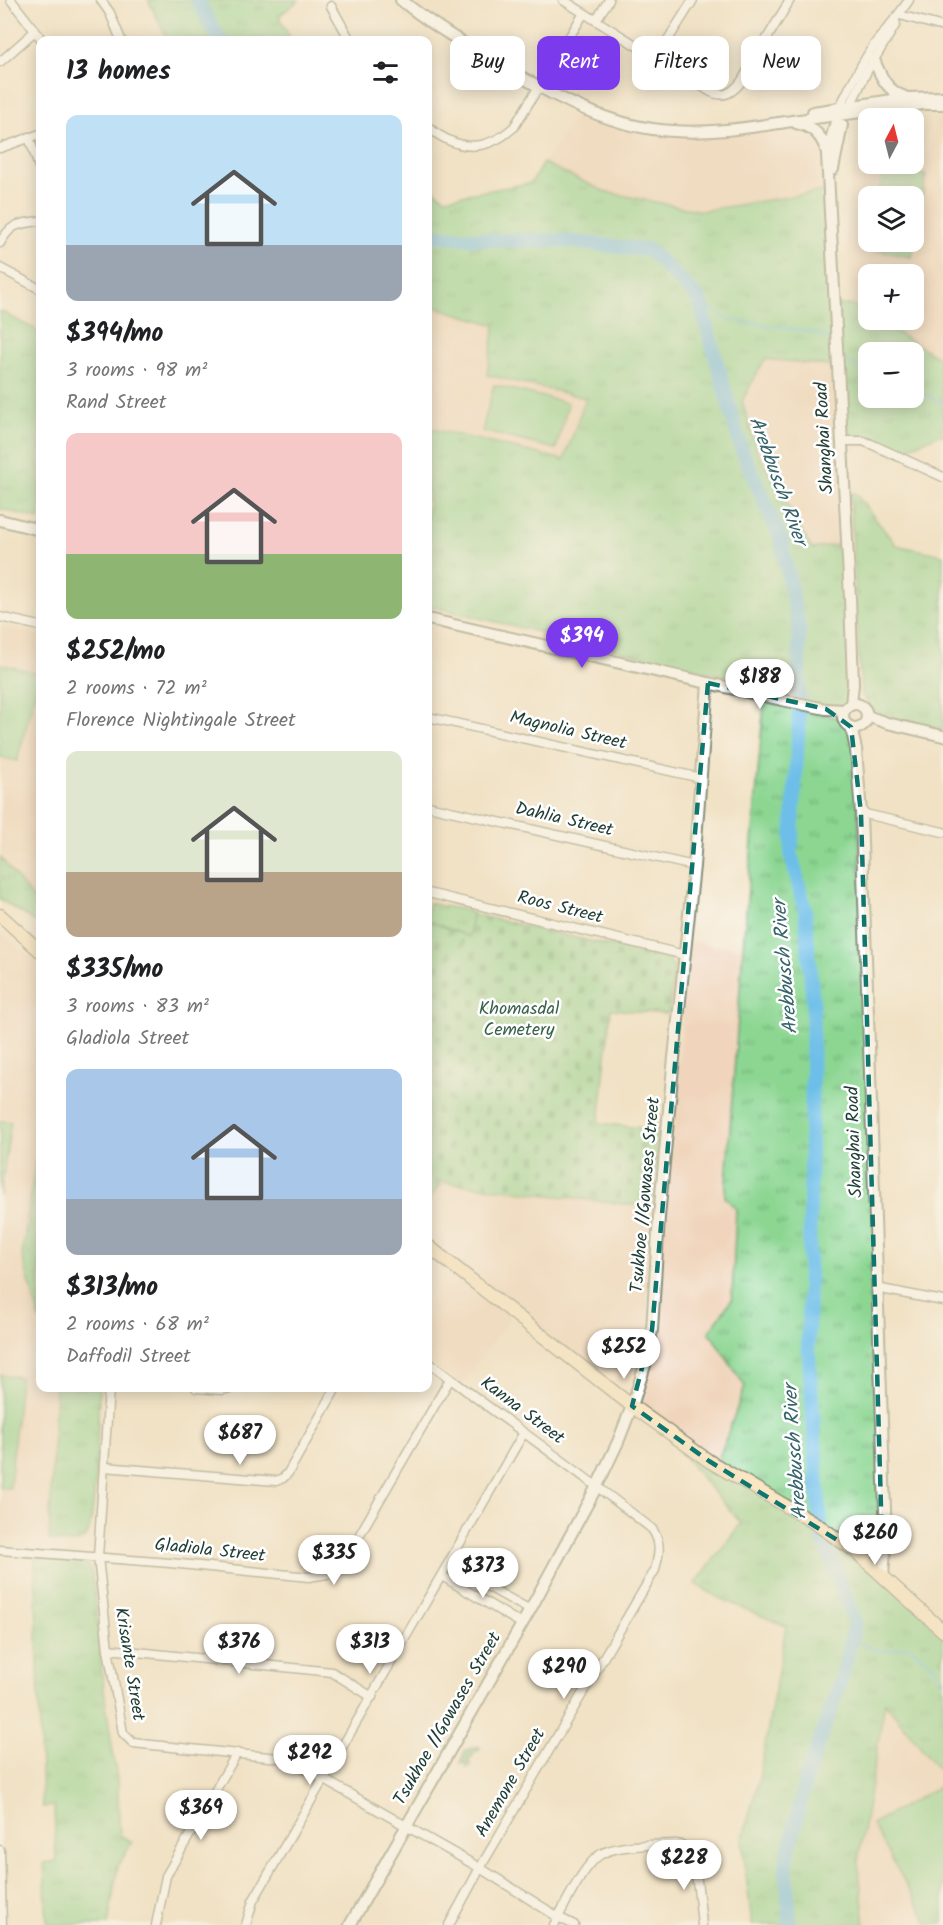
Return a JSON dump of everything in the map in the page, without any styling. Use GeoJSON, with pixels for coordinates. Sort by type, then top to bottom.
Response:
{"type":"FeatureCollection","features":[{"type":"Feature","properties":{"kind":"main road"},"geometry":{"type":"LineString","coordinates":[[0,915],[36,947]]}},
{"type":"Feature","properties":{"kind":"main road"},"geometry":{"type":"LineString","coordinates":[[432,1249],[632,1406],[709,1461],[815,1523],[855,1551],[943,1631]]}},
{"type":"Feature","properties":{"kind":"main road"},"geometry":{"type":"LineString","coordinates":[[855,1551],[869,1552],[883,1538]]}},
{"type":"Feature","properties":{"kind":"street"},"geometry":{"type":"LineString","coordinates":[[11,0],[38,36]]}},
{"type":"Feature","properties":{"kind":"street"},"geometry":{"type":"LineString","coordinates":[[101,0],[119,36]]}},
{"type":"Feature","properties":{"kind":"street"},"geometry":{"type":"LineString","coordinates":[[401,0],[473,49],[537,85]]}},
{"type":"Feature","properties":{"kind":"street"},"geometry":{"type":"LineString","coordinates":[[563,0],[632,42]]}},
{"type":"Feature","properties":{"kind":"street"},"geometry":{"type":"LineString","coordinates":[[596,20],[609,0]]}},
{"type":"Feature","properties":{"kind":"street"},"geometry":{"type":"LineString","coordinates":[[670,36],[693,0]]}},
{"type":"Feature","properties":{"kind":"street"},"geometry":{"type":"LineString","coordinates":[[708,90],[718,95],[728,94],[741,82],[790,0]]}},
{"type":"Feature","properties":{"kind":"street","name":"Shanghai Road"},"geometry":{"type":"LineString","coordinates":[[830,190],[844,111],[909,0]]}},
{"type":"Feature","properties":{"kind":"street"},"geometry":{"type":"LineString","coordinates":[[331,6],[348,36]]}},
{"type":"Feature","properties":{"kind":"street"},"geometry":{"type":"LineString","coordinates":[[570,36],[584,14]]}},
{"type":"Feature","properties":{"kind":"street"},"geometry":{"type":"LineString","coordinates":[[900,15],[943,27]]}},
{"type":"Feature","properties":{"kind":"street","name":"Shanghai Road"},"geometry":{"type":"LineString","coordinates":[[880,1574],[883,1538],[861,813],[828,154],[855,76],[876,42],[900,15]]}},
{"type":"Feature","properties":{"kind":"street"},"geometry":{"type":"LineString","coordinates":[[0,62],[35,32]]}},
{"type":"Feature","properties":{"kind":"street"},"geometry":{"type":"LineString","coordinates":[[874,60],[880,76],[892,92],[906,98]]}},
{"type":"Feature","properties":{"kind":"street"},"geometry":{"type":"LineString","coordinates":[[432,130],[458,145],[488,143],[503,137],[514,127],[537,88]]}},
{"type":"Feature","properties":{"kind":"street"},"geometry":{"type":"LineString","coordinates":[[545,90],[580,109],[610,119],[652,129],[688,132],[733,130],[789,122],[906,98],[943,97]]}},
{"type":"Feature","properties":{"kind":"street"},"geometry":{"type":"LineString","coordinates":[[688,132],[844,111],[943,104]]}},
{"type":"Feature","properties":{"kind":"street"},"geometry":{"type":"LineString","coordinates":[[789,122],[811,127],[821,138],[828,154]]}},
{"type":"Feature","properties":{"kind":"street"},"geometry":{"type":"LineString","coordinates":[[0,148],[36,135]]}},
{"type":"Feature","properties":{"kind":"street"},"geometry":{"type":"LineString","coordinates":[[29,137],[36,158]]}},
{"type":"Feature","properties":{"kind":"street"},"geometry":{"type":"LineString","coordinates":[[0,243],[10,229],[17,225],[36,222]]}},
{"type":"Feature","properties":{"kind":"street"},"geometry":{"type":"LineString","coordinates":[[0,268],[36,287]]}},
{"type":"Feature","properties":{"kind":"street"},"geometry":{"type":"LineString","coordinates":[[843,441],[863,441],[872,444],[943,477]]}},
{"type":"Feature","properties":{"kind":"street"},"geometry":{"type":"LineString","coordinates":[[0,520],[36,529]]}},
{"type":"Feature","properties":{"kind":"street"},"geometry":{"type":"LineString","coordinates":[[0,617],[36,625]]}},
{"type":"Feature","properties":{"kind":"street"},"geometry":{"type":"LineString","coordinates":[[432,620],[943,736]]}},
{"type":"Feature","properties":{"kind":"street","name":"Tsukhoe //Gowases Street"},"geometry":{"type":"LineString","coordinates":[[350,1925],[530,1610],[597,1486],[618,1442],[647,1359],[651,1338],[659,1216],[694,866],[708,683]]}},
{"type":"Feature","properties":{"kind":"street","name":"Magnolia Street"},"geometry":{"type":"LineString","coordinates":[[432,718],[701,778]]}},
{"type":"Feature","properties":{"kind":"street","name":"Dahlia Street"},"geometry":{"type":"LineString","coordinates":[[432,807],[694,866]]}},
{"type":"Feature","properties":{"kind":"street"},"geometry":{"type":"LineString","coordinates":[[861,813],[943,832]]}},
{"type":"Feature","properties":{"kind":"street","name":"Roos Street"},"geometry":{"type":"LineString","coordinates":[[432,894],[685,955]]}},
{"type":"Feature","properties":{"kind":"street"},"geometry":{"type":"LineString","coordinates":[[876,1288],[943,1301]]}},
{"type":"Feature","properties":{"kind":"street","name":"Kanna Street"},"geometry":{"type":"LineString","coordinates":[[432,1365],[597,1486]]}},
{"type":"Feature","properties":{"kind":"street","name":"Gladiola Street"},"geometry":{"type":"LineString","coordinates":[[0,1550],[309,1577],[319,1577],[335,1571],[342,1565],[450,1379]]}},
{"type":"Feature","properties":{"kind":"street","name":"Krisante Street"},"geometry":{"type":"LineString","coordinates":[[110,1392],[98,1557],[108,1649],[123,1733],[128,1739],[133,1743],[285,1758],[480,1868],[556,1921],[574,1925]]}},
{"type":"Feature","properties":{"kind":"street"},"geometry":{"type":"LineString","coordinates":[[104,1467],[267,1481],[283,1478],[334,1392]]}},
{"type":"Feature","properties":{"kind":"street"},"geometry":{"type":"LineString","coordinates":[[246,1925],[253,1901],[523,1434]]}},
{"type":"Feature","properties":{"kind":"street","name":"Anemone Street"},"geometry":{"type":"LineString","coordinates":[[449,1925],[655,1570],[659,1556],[658,1538],[652,1529],[597,1486]]}},
{"type":"Feature","properties":{"kind":"street"},"geometry":{"type":"LineString","coordinates":[[449,1565],[530,1610]]}},
{"type":"Feature","properties":{"kind":"street"},"geometry":{"type":"LineString","coordinates":[[442,1576],[522,1624]]}},
{"type":"Feature","properties":{"kind":"street"},"geometry":{"type":"LineString","coordinates":[[108,1649],[332,1672],[372,1697]]}},
{"type":"Feature","properties":{"kind":"street"},"geometry":{"type":"LineString","coordinates":[[156,1925],[166,1876],[237,1753]]}},
{"type":"Feature","properties":{"kind":"street"},"geometry":{"type":"LineString","coordinates":[[556,1921],[576,1886],[594,1859],[601,1853],[613,1849],[676,1844],[682,1845],[690,1852],[702,1925]]}},
{"type":"Feature","properties":{"kind":"street"},"geometry":{"type":"LineString","coordinates":[[0,1850],[2,1925]]}},
{"type":"Feature","properties":{"kind":"highlighted area"},"geometry":{"type":"Polygon","coordinates":[[[708,683],[826,709],[851,727],[861,813],[882,1542],[869,1552],[855,1551],[709,1461],[632,1406],[652,1330],[708,683]]]}},
{"type":"Feature","properties":{"kind":"shaded area"},"geometry":{"type":"Polygon","coordinates":[[[580,109],[660,130],[789,122],[821,138],[830,190],[701,211],[606,192],[543,163],[580,109]]]}},
{"type":"Feature","properties":{"kind":"shaded area"},"geometry":{"type":"Polygon","coordinates":[[[935,119],[943,119],[943,360],[924,349],[924,342],[913,342],[893,330],[924,330],[924,264],[858,264],[858,309],[851,305],[846,233],[855,144],[858,144],[858,174],[924,174],[924,153],[930,154],[935,119]]]}},
{"type":"Feature","properties":{"kind":"shaded area"},"geometry":{"type":"Polygon","coordinates":[[[432,306],[495,325],[487,375],[587,398],[564,460],[432,429],[432,306]]]}},
{"type":"Feature","properties":{"kind":"shaded area"},"geometry":{"type":"Polygon","coordinates":[[[765,359],[838,367],[847,543],[812,549],[757,451],[742,401],[765,359]]]}},
{"type":"Feature","properties":{"kind":"shaded area"},"geometry":{"type":"Polygon","coordinates":[[[0,626],[36,634],[36,902],[0,857],[0,626]]]}},
{"type":"Feature","properties":{"kind":"shaded area"},"geometry":{"type":"Polygon","coordinates":[[[0,932],[36,960],[36,1159],[22,1255],[36,1306],[36,1392],[56,1392],[49,1540],[0,1536],[0,932]]]}},
{"type":"Feature","properties":{"kind":"shaded area"},"geometry":{"type":"Polygon","coordinates":[[[689,942],[743,948],[725,1197],[736,1209],[732,1300],[709,1332],[745,1386],[716,1466],[639,1402],[653,1358],[689,942]]]}},
{"type":"Feature","properties":{"kind":"shaded area"},"geometry":{"type":"Polygon","coordinates":[[[442,1182],[657,1207],[647,1337],[636,1376],[627,1384],[615,1383],[513,1313],[461,1386],[432,1364],[432,1196],[442,1182]]]}},
{"type":"Feature","properties":{"kind":"shaded area"},"geometry":{"type":"Polygon","coordinates":[[[885,1702],[943,1775],[943,1925],[865,1925],[858,1861],[885,1702]]]}},
{"type":"Feature","properties":{"kind":"green space"},"geometry":{"type":"Polygon","coordinates":[[[148,0],[299,0],[279,16],[289,36],[166,36],[148,0]]]}},
{"type":"Feature","properties":{"kind":"green space"},"geometry":{"type":"Polygon","coordinates":[[[543,163],[606,192],[701,211],[830,190],[835,305],[851,305],[858,309],[858,330],[893,330],[913,342],[858,342],[858,408],[924,408],[924,349],[943,360],[943,436],[940,434],[894,454],[871,444],[843,441],[838,367],[765,359],[742,401],[757,451],[812,549],[847,543],[853,684],[845,710],[799,703],[799,628],[792,596],[797,630],[797,692],[432,607],[432,429],[564,460],[586,398],[487,375],[495,325],[432,306],[432,188],[445,198],[531,183],[543,163]],[[487,240],[565,242],[646,251],[684,284],[649,250],[564,241],[487,240]]]}},
{"type":"Feature","properties":{"kind":"green space"},"geometry":{"type":"Polygon","coordinates":[[[883,174],[926,175],[924,186],[881,186],[883,174]]]}},
{"type":"Feature","properties":{"kind":"green space"},"geometry":{"type":"Polygon","coordinates":[[[885,252],[912,252],[911,257],[885,252]]]}},
{"type":"Feature","properties":{"kind":"green space"},"geometry":{"type":"Polygon","coordinates":[[[0,311],[36,330],[36,518],[0,509],[0,311]]]}},
{"type":"Feature","properties":{"kind":"green space"},"geometry":{"type":"Polygon","coordinates":[[[494,385],[568,403],[556,449],[482,431],[494,385]]]}},
{"type":"Feature","properties":{"kind":"green space"},"geometry":{"type":"Polygon","coordinates":[[[855,493],[896,545],[943,555],[943,730],[888,718],[872,709],[861,693],[850,494],[855,493]]]}},
{"type":"Feature","properties":{"kind":"green space"},"geometry":{"type":"Polygon","coordinates":[[[0,664],[36,673],[36,689],[17,761],[0,757],[0,664]]]}},
{"type":"Feature","properties":{"kind":"green space"},"geometry":{"type":"Polygon","coordinates":[[[764,702],[844,719],[851,727],[856,749],[885,1533],[863,1553],[943,1631],[943,1775],[885,1702],[858,1861],[865,1925],[752,1925],[742,1841],[759,1779],[786,1626],[721,1599],[695,1584],[741,1523],[660,1425],[716,1466],[745,1386],[709,1332],[732,1299],[736,1209],[725,1197],[764,702]]]}},
{"type":"Feature","properties":{"kind":"green space"},"geometry":{"type":"Polygon","coordinates":[[[0,857],[36,902],[36,922],[0,899],[0,857]]]}},
{"type":"Feature","properties":{"kind":"green space"},"geometry":{"type":"Polygon","coordinates":[[[432,904],[469,911],[472,914],[469,937],[432,923],[432,904]]]}},
{"type":"Feature","properties":{"kind":"green space","name":"Khomasdal Cemetery"},"geometry":{"type":"Polygon","coordinates":[[[472,914],[668,959],[674,966],[669,1012],[666,1014],[611,1009],[599,1123],[658,1130],[653,1202],[647,1207],[442,1182],[432,1196],[432,923],[469,937],[472,914]]]}},
{"type":"Feature","properties":{"kind":"green space"},"geometry":{"type":"Polygon","coordinates":[[[0,1121],[11,1122],[0,1197],[0,1121]]]}},
{"type":"Feature","properties":{"kind":"green space"},"geometry":{"type":"Polygon","coordinates":[[[36,1159],[36,1306],[22,1255],[36,1159]]]}},
{"type":"Feature","properties":{"kind":"green space"},"geometry":{"type":"Polygon","coordinates":[[[0,1375],[20,1377],[10,1488],[0,1488],[0,1375]]]}},
{"type":"Feature","properties":{"kind":"green space"},"geometry":{"type":"Polygon","coordinates":[[[56,1392],[99,1392],[96,1468],[89,1530],[85,1538],[73,1543],[49,1540],[56,1392]]]}},
{"type":"Feature","properties":{"kind":"green space"},"geometry":{"type":"Polygon","coordinates":[[[35,1558],[82,1562],[89,1566],[92,1573],[105,1698],[117,1779],[120,1835],[132,1842],[118,1866],[108,1925],[47,1925],[44,1863],[56,1861],[54,1806],[42,1807],[35,1558]]]}},
{"type":"Feature","properties":{"kind":"green space"},"geometry":{"type":"Polygon","coordinates":[[[479,1746],[480,1750],[474,1752],[472,1758],[469,1759],[470,1766],[467,1768],[464,1763],[460,1763],[465,1750],[479,1746]]]}},
{"type":"Feature","properties":{"kind":"green space"},"geometry":{"type":"Polygon","coordinates":[[[940,1786],[943,1790],[943,1924],[929,1925],[872,1824],[940,1786]]]}},
{"type":"Feature","properties":{"kind":"waterway","name":"Arebbusch River"},"geometry":{"type":"LineString","coordinates":[[197,0],[218,36]]}},
{"type":"Feature","properties":{"kind":"waterway","name":"Arebbusch River"},"geometry":{"type":"LineString","coordinates":[[432,235],[491,240],[564,241],[649,250],[699,299],[741,448],[781,540],[799,628],[799,721],[791,854],[805,911],[813,1002],[808,1342],[821,1532],[855,1623],[842,1678],[805,1782],[786,1864],[790,1925]]}},
{"type":"Feature","properties":{"kind":"waterway"},"geometry":{"type":"LineString","coordinates":[[699,299],[728,320],[808,331],[829,338]]}},
{"type":"Feature","properties":{"kind":"waterway"},"geometry":{"type":"LineString","coordinates":[[846,360],[858,368]]}},
{"type":"Feature","properties":{"kind":"waterway"},"geometry":{"type":"LineString","coordinates":[[924,394],[943,405]]}},
{"type":"Feature","properties":{"kind":"waterway"},"geometry":{"type":"LineString","coordinates":[[851,1639],[881,1651],[910,1647],[933,1665],[943,1684]]}}]}
